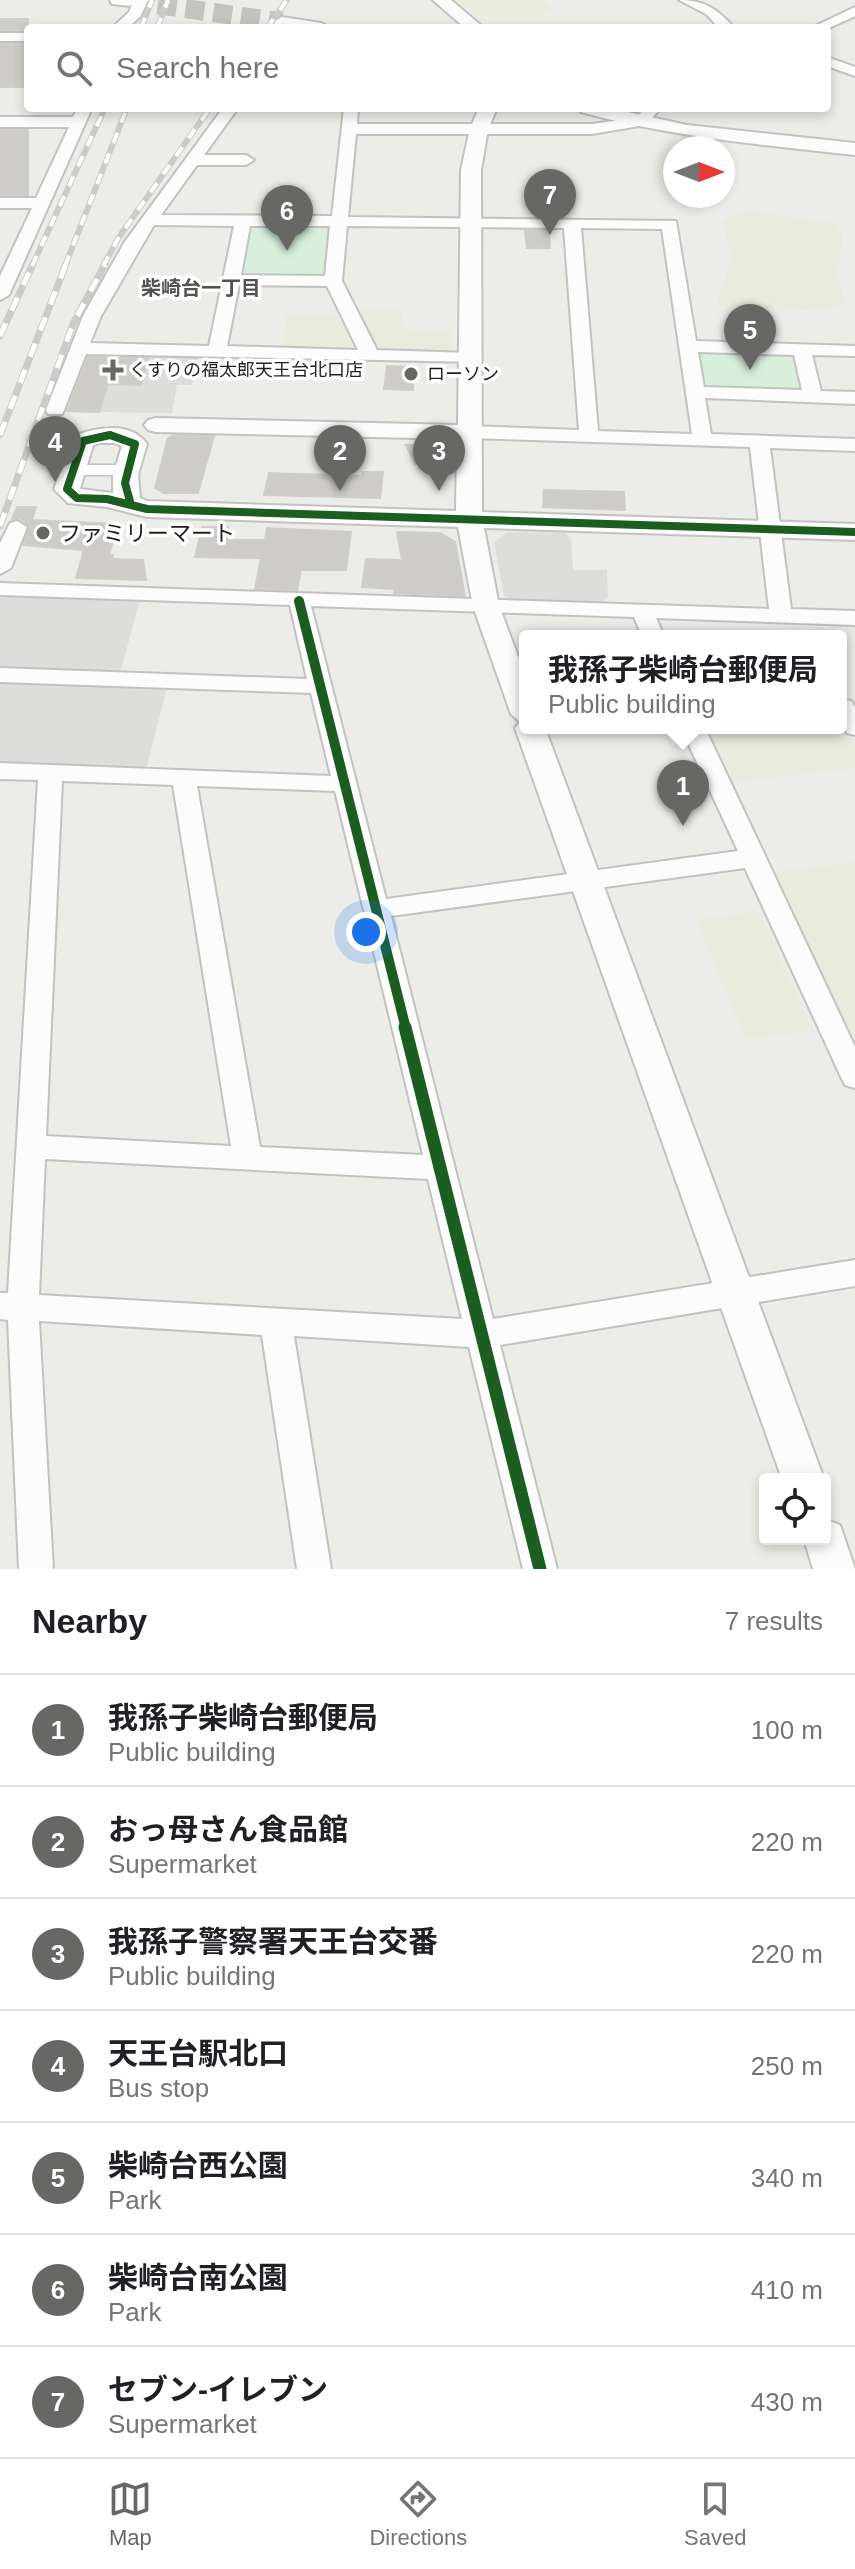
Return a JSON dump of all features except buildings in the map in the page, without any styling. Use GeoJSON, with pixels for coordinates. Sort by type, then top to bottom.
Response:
{"type":"FeatureCollection","features":[{"type":"Feature","properties":{"kind":"street"},"geometry":{"type":"LineString","coordinates":[[124,24],[135,14],[130,0]]}},
{"type":"Feature","properties":{"kind":"street"},"geometry":{"type":"LineString","coordinates":[[441,0],[470,24]]}},
{"type":"Feature","properties":{"kind":"street"},"geometry":{"type":"LineString","coordinates":[[686,0],[711,11],[723,24]]}},
{"type":"Feature","properties":{"kind":"street"},"geometry":{"type":"LineString","coordinates":[[827,24],[855,11]]}},
{"type":"Feature","properties":{"kind":"street"},"geometry":{"type":"LineString","coordinates":[[282,22],[295,24]]}},
{"type":"Feature","properties":{"kind":"street"},"geometry":{"type":"LineString","coordinates":[[0,37],[24,37]]}},
{"type":"Feature","properties":{"kind":"street"},"geometry":{"type":"LineString","coordinates":[[831,63],[855,72]]}},
{"type":"Feature","properties":{"kind":"street"},"geometry":{"type":"LineString","coordinates":[[55,410],[92,316],[148,220],[228,112]]}},
{"type":"Feature","properties":{"kind":"street"},"geometry":{"type":"LineString","coordinates":[[350,112],[333,281],[370,355]]}},
{"type":"Feature","properties":{"kind":"street"},"geometry":{"type":"LineString","coordinates":[[622,112],[855,149]]}},
{"type":"Feature","properties":{"kind":"street"},"geometry":{"type":"LineString","coordinates":[[0,122],[82,115],[0,295]]}},
{"type":"Feature","properties":{"kind":"street"},"geometry":{"type":"LineString","coordinates":[[348,129],[484,118],[592,129],[647,115]]}},
{"type":"Feature","properties":{"kind":"street"},"geometry":{"type":"LineString","coordinates":[[484,118],[471,170],[469,519],[486,606],[519,697]]}},
{"type":"Feature","properties":{"kind":"street"},"geometry":{"type":"LineString","coordinates":[[191,160],[246,160]]}},
{"type":"Feature","properties":{"kind":"street"},"geometry":{"type":"LineString","coordinates":[[0,203],[42,203]]}},
{"type":"Feature","properties":{"kind":"street"},"geometry":{"type":"LineString","coordinates":[[148,220],[670,224],[702,439]]}},
{"type":"Feature","properties":{"kind":"street"},"geometry":{"type":"LineString","coordinates":[[217,352],[243,221]]}},
{"type":"Feature","properties":{"kind":"street"},"geometry":{"type":"LineString","coordinates":[[572,223],[589,436]]}},
{"type":"Feature","properties":{"kind":"street"},"geometry":{"type":"LineString","coordinates":[[231,280],[333,281]]}},
{"type":"Feature","properties":{"kind":"street"},"geometry":{"type":"LineString","coordinates":[[688,346],[855,351]]}},
{"type":"Feature","properties":{"kind":"street"},"geometry":{"type":"LineString","coordinates":[[81,348],[471,358]]}},
{"type":"Feature","properties":{"kind":"street"},"geometry":{"type":"LineString","coordinates":[[802,350],[813,396]]}},
{"type":"Feature","properties":{"kind":"street"},"geometry":{"type":"LineString","coordinates":[[695,392],[855,398]]}},
{"type":"Feature","properties":{"kind":"street"},"geometry":{"type":"LineString","coordinates":[[122,490],[135,444],[156,425]]}},
{"type":"Feature","properties":{"kind":"street"},"geometry":{"type":"LineString","coordinates":[[855,445],[156,425],[83,441],[72,470],[69,493],[77,498],[122,490],[147,509],[855,532]]}},
{"type":"Feature","properties":{"kind":"street"},"geometry":{"type":"LineString","coordinates":[[104,434],[128,439],[135,444]]}},
{"type":"Feature","properties":{"kind":"street"},"geometry":{"type":"LineString","coordinates":[[759,441],[781,615]]}},
{"type":"Feature","properties":{"kind":"street"},"geometry":{"type":"LineString","coordinates":[[0,568],[17,527]]}},
{"type":"Feature","properties":{"kind":"street"},"geometry":{"type":"LineString","coordinates":[[0,589],[855,618]]}},
{"type":"Feature","properties":{"kind":"street"},"geometry":{"type":"LineString","coordinates":[[299,600],[540,1569]]}},
{"type":"Feature","properties":{"kind":"street"},"geometry":{"type":"LineString","coordinates":[[642,611],[650,630]]}},
{"type":"Feature","properties":{"kind":"street"},"geometry":{"type":"LineString","coordinates":[[0,675],[320,686]]}},
{"type":"Feature","properties":{"kind":"street"},"geometry":{"type":"LineString","coordinates":[[847,708],[855,728]]}},
{"type":"Feature","properties":{"kind":"street"},"geometry":{"type":"LineString","coordinates":[[532,734],[801,1473]]}},
{"type":"Feature","properties":{"kind":"street"},"geometry":{"type":"LineString","coordinates":[[696,734],[855,1077]]}},
{"type":"Feature","properties":{"kind":"street"},"geometry":{"type":"LineString","coordinates":[[0,771],[345,784]]}},
{"type":"Feature","properties":{"kind":"street"},"geometry":{"type":"LineString","coordinates":[[36,1569],[11,1306],[30,1147],[50,773]]}},
{"type":"Feature","properties":{"kind":"street"},"geometry":{"type":"LineString","coordinates":[[184,778],[247,1157]]}},
{"type":"Feature","properties":{"kind":"street"},"geometry":{"type":"LineString","coordinates":[[377,909],[753,858]]}},
{"type":"Feature","properties":{"kind":"street"},"geometry":{"type":"LineString","coordinates":[[30,1147],[440,1168]]}},
{"type":"Feature","properties":{"kind":"street"},"geometry":{"type":"LineString","coordinates":[[11,1306],[483,1334],[855,1273]]}},
{"type":"Feature","properties":{"kind":"street"},"geometry":{"type":"LineString","coordinates":[[276,1322],[314,1569]]}},
{"type":"Feature","properties":{"kind":"street"},"geometry":{"type":"LineString","coordinates":[[827,1545],[835,1569]]}},
{"type":"Feature","properties":{"kind":"lane"},"geometry":{"type":"LineString","coordinates":[[72,470],[122,490]]}},
{"type":"Feature","properties":{"kind":"shaded area"},"geometry":{"type":"Polygon","coordinates":[[[456,0],[544,0],[552,10],[541,15],[477,16],[456,0]]]}},
{"type":"Feature","properties":{"kind":"shaded area"},"geometry":{"type":"Polygon","coordinates":[[[235,112],[344,112],[344,114],[235,112]]]}},
{"type":"Feature","properties":{"kind":"shaded area"},"geometry":{"type":"Polygon","coordinates":[[[744,209],[835,224],[843,233],[837,278],[846,304],[826,309],[742,312],[717,305],[733,257],[723,223],[730,216],[742,214],[744,209]]]}},
{"type":"Feature","properties":{"kind":"shaded area"},"geometry":{"type":"Polygon","coordinates":[[[351,309],[400,309],[404,330],[452,331],[450,350],[380,352],[373,349],[351,309]]]}},
{"type":"Feature","properties":{"kind":"shaded area"},"geometry":{"type":"Polygon","coordinates":[[[286,315],[338,316],[356,348],[348,351],[284,350],[286,315]]]}},
{"type":"Feature","properties":{"kind":"shaded area"},"geometry":{"type":"Polygon","coordinates":[[[149,355],[199,356],[192,385],[177,385],[172,413],[99,412],[108,384],[141,384],[149,355]]]}},
{"type":"Feature","properties":{"kind":"shaded area"},"geometry":{"type":"Polygon","coordinates":[[[507,532],[565,533],[571,538],[573,570],[607,570],[608,598],[600,604],[512,600],[504,596],[494,542],[507,532]]]}},
{"type":"Feature","properties":{"kind":"shaded area"},"geometry":{"type":"Polygon","coordinates":[[[5,595],[140,599],[120,674],[0,669],[0,598],[5,595]]]}},
{"type":"Feature","properties":{"kind":"shaded area"},"geometry":{"type":"Polygon","coordinates":[[[0,681],[167,688],[146,770],[0,765],[0,681]]]}},
{"type":"Feature","properties":{"kind":"shaded area"},"geometry":{"type":"Polygon","coordinates":[[[847,732],[855,747],[855,768],[730,782],[707,734],[847,734],[847,732]]]}},
{"type":"Feature","properties":{"kind":"shaded area"},"geometry":{"type":"Polygon","coordinates":[[[855,862],[855,1034],[847,1035],[772,873],[855,862]]]}},
{"type":"Feature","properties":{"kind":"shaded area"},"geometry":{"type":"Polygon","coordinates":[[[759,912],[813,1031],[746,1039],[696,920],[759,912]]]}},
{"type":"Feature","properties":{"kind":"green space"},"geometry":{"type":"Polygon","coordinates":[[[328,224],[332,227],[327,276],[244,278],[240,275],[250,225],[328,224]]]}},
{"type":"Feature","properties":{"kind":"green space"},"geometry":{"type":"Polygon","coordinates":[[[695,351],[799,355],[806,389],[707,388],[701,384],[695,351]]]}},
{"type":"Feature","properties":{"kind":"tunnel"},"geometry":{"type":"LineString","coordinates":[[130,1],[282,22]]}},
{"type":"Feature","properties":{"kind":"railway"},"geometry":{"type":"LineString","coordinates":[[143,24],[152,0]]}},
{"type":"Feature","properties":{"kind":"railway"},"geometry":{"type":"LineString","coordinates":[[159,24],[168,0]]}},
{"type":"Feature","properties":{"kind":"railway"},"geometry":{"type":"LineString","coordinates":[[270,24],[287,0]]}},
{"type":"Feature","properties":{"kind":"railway"},"geometry":{"type":"LineString","coordinates":[[32,266],[103,112]]}},
{"type":"Feature","properties":{"kind":"railway"},"geometry":{"type":"LineString","coordinates":[[65,266],[125,112]]}},
{"type":"Feature","properties":{"kind":"railway"},"geometry":{"type":"LineString","coordinates":[[103,266],[119,237],[207,112]]}},
{"type":"Feature","properties":{"kind":"railway"},"geometry":{"type":"LineString","coordinates":[[0,336],[33,264]]}},
{"type":"Feature","properties":{"kind":"railway"},"geometry":{"type":"LineString","coordinates":[[0,435],[66,264]]}},
{"type":"Feature","properties":{"kind":"railway"},"geometry":{"type":"LineString","coordinates":[[0,526],[73,324],[105,264]]}},
{"type":"Feature","properties":{"kind":"cycle path"},"geometry":{"type":"LineString","coordinates":[[131,505],[127,498],[125,491],[125,483],[135,444],[123,437],[110,435],[83,441],[72,470],[67,489],[69,493],[77,498],[107,499],[147,509],[855,532]]}},
{"type":"Feature","properties":{"kind":"cycle path"},"geometry":{"type":"LineString","coordinates":[[299,600],[540,1569]]}},
{"type":"Feature","properties":{"kind":"place","name":"セブン-イレブン"},"geometry":{"type":"Point","coordinates":[550,235]}},
{"type":"Feature","properties":{"kind":"place","name":"柴崎台南公園"},"geometry":{"type":"Point","coordinates":[287,251]}},
{"type":"Feature","properties":{"kind":"place","name":"くすりの福太郎天王台北口店"},"geometry":{"type":"Point","coordinates":[113,370]}},
{"type":"Feature","properties":{"kind":"place","name":"柴崎台西公園"},"geometry":{"type":"Point","coordinates":[750,370]}},
{"type":"Feature","properties":{"kind":"place","name":"ローソン"},"geometry":{"type":"Point","coordinates":[411,374]}},
{"type":"Feature","properties":{"kind":"place","name":"天王台駅北口"},"geometry":{"type":"Point","coordinates":[55,482]}},
{"type":"Feature","properties":{"kind":"place","name":"おっ母さん食品館"},"geometry":{"type":"Point","coordinates":[340,491]}},
{"type":"Feature","properties":{"kind":"place","name":"我孫子警察署天王台交番"},"geometry":{"type":"Point","coordinates":[439,491]}},
{"type":"Feature","properties":{"kind":"place","name":"ファミリーマート"},"geometry":{"type":"Point","coordinates":[43,533]}},
{"type":"Feature","properties":{"kind":"place","name":"我孫子柴崎台郵便局"},"geometry":{"type":"Point","coordinates":[683,826]}},
{"type":"Feature","properties":{"kind":"district","name":"柴崎台一丁目"},"geometry":{"type":"Point","coordinates":[201,288]}}]}
